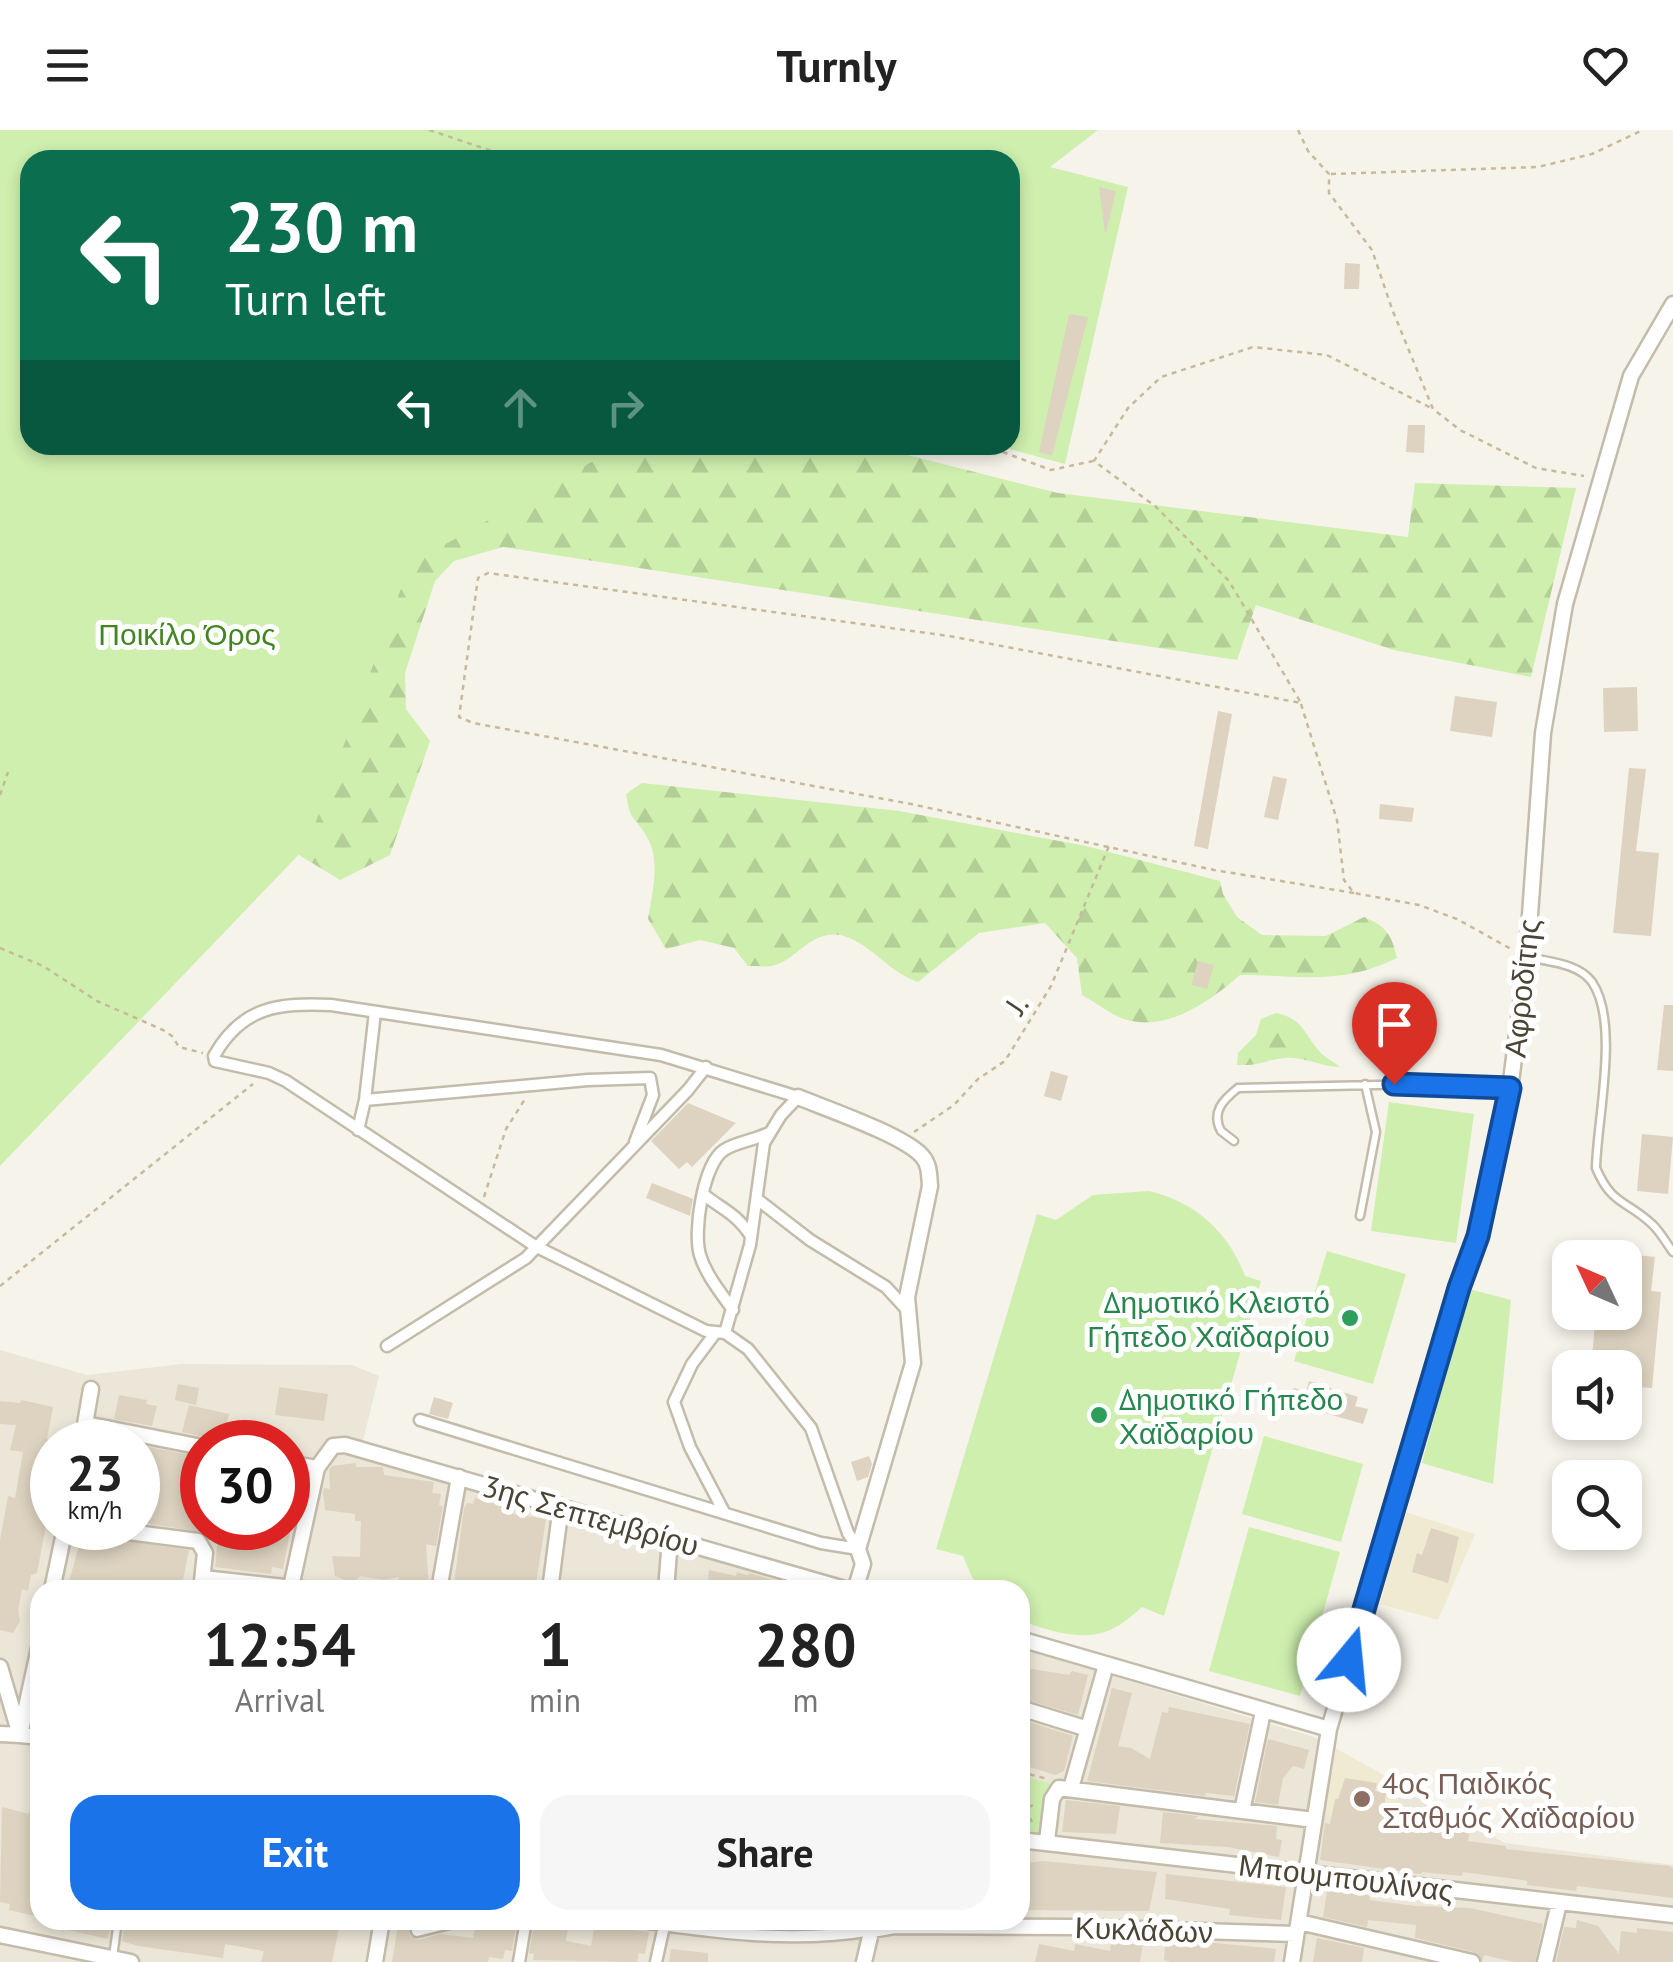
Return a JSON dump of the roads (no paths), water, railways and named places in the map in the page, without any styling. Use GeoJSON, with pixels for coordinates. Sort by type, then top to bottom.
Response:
{"type":"FeatureCollection","features":[{"type":"Feature","properties":{"kind":"street","name":"Αφροδίτης"},"geometry":{"type":"LineString","coordinates":[[1292,1962],[1329,1729],[1459,1288],[1478,1236],[1510,1088],[1527,957],[1543,733],[1565,604],[1631,376],[1673,304]]}},
{"type":"Feature","properties":{"kind":"street"},"geometry":{"type":"LineString","coordinates":[[856,1580],[863,1564],[811,1428],[758,1359],[721,1332],[706,1330],[673,1315],[535,1246],[269,1073],[215,1061],[224,1037],[241,1022],[287,1003],[332,1005],[627,1049],[706,1067],[798,1097],[900,1142],[922,1156],[929,1168],[930,1186],[907,1298],[913,1363],[858,1549]]}},
{"type":"Feature","properties":{"kind":"street"},"geometry":{"type":"LineString","coordinates":[[358,1130],[375,1012]]}},
{"type":"Feature","properties":{"kind":"street"},"geometry":{"type":"LineString","coordinates":[[387,1346],[526,1258],[706,1067]]}},
{"type":"Feature","properties":{"kind":"street"},"geometry":{"type":"LineString","coordinates":[[365,1100],[650,1078],[653,1095],[633,1147]]}},
{"type":"Feature","properties":{"kind":"street"},"geometry":{"type":"LineString","coordinates":[[724,1512],[690,1446],[674,1402],[692,1364],[721,1332],[733,1310],[752,1236],[764,1144],[798,1097]]}},
{"type":"Feature","properties":{"kind":"street"},"geometry":{"type":"LineString","coordinates":[[733,1310],[701,1259],[697,1230],[703,1194],[713,1162],[725,1149],[772,1131]]}},
{"type":"Feature","properties":{"kind":"street"},"geometry":{"type":"LineString","coordinates":[[703,1194],[738,1216],[752,1236]]}},
{"type":"Feature","properties":{"kind":"street"},"geometry":{"type":"LineString","coordinates":[[757,1198],[810,1240],[886,1288],[908,1311]]}},
{"type":"Feature","properties":{"kind":"street"},"geometry":{"type":"LineString","coordinates":[[87,1420],[91,1389]]}},
{"type":"Feature","properties":{"kind":"street"},"geometry":{"type":"LineString","coordinates":[[420,1420],[821,1543],[858,1549]]}},
{"type":"Feature","properties":{"kind":"street","name":"3ης Σεπτεμβρίου"},"geometry":{"type":"LineString","coordinates":[[317,1468],[333,1446],[345,1446],[816,1580]]}},
{"type":"Feature","properties":{"kind":"street"},"geometry":{"type":"LineString","coordinates":[[292,1580],[317,1468],[310,1467]]}},
{"type":"Feature","properties":{"kind":"street"},"geometry":{"type":"LineString","coordinates":[[441,1580],[459,1477]]}},
{"type":"Feature","properties":{"kind":"street"},"geometry":{"type":"LineString","coordinates":[[551,1580],[560,1506]]}},
{"type":"Feature","properties":{"kind":"street"},"geometry":{"type":"LineString","coordinates":[[160,1536],[198,1541],[205,1553],[202,1580]]}},
{"type":"Feature","properties":{"kind":"street"},"geometry":{"type":"LineString","coordinates":[[667,1580],[670,1539]]}},
{"type":"Feature","properties":{"kind":"street"},"geometry":{"type":"LineString","coordinates":[[54,1580],[60,1550]]}},
{"type":"Feature","properties":{"kind":"street"},"geometry":{"type":"LineString","coordinates":[[1030,1643],[1329,1729]]}},
{"type":"Feature","properties":{"kind":"street"},"geometry":{"type":"LineString","coordinates":[[1045,1841],[1052,1799],[1065,1788],[1088,1729],[1106,1665]]}},
{"type":"Feature","properties":{"kind":"street"},"geometry":{"type":"LineString","coordinates":[[0,1667],[20,1735]]}},
{"type":"Feature","properties":{"kind":"street"},"geometry":{"type":"LineString","coordinates":[[20,1735],[30,1690]]}},
{"type":"Feature","properties":{"kind":"street"},"geometry":{"type":"LineString","coordinates":[[1030,1711],[1088,1729]]}},
{"type":"Feature","properties":{"kind":"street"},"geometry":{"type":"LineString","coordinates":[[1242,1811],[1263,1712]]}},
{"type":"Feature","properties":{"kind":"street"},"geometry":{"type":"LineString","coordinates":[[0,1734],[30,1736]]}},
{"type":"Feature","properties":{"kind":"street"},"geometry":{"type":"LineString","coordinates":[[1065,1788],[1314,1820]]}},
{"type":"Feature","properties":{"kind":"street","name":"Μπουμπουλίνας"},"geometry":{"type":"LineString","coordinates":[[1030,1840],[1673,1916]]}},
{"type":"Feature","properties":{"kind":"street"},"geometry":{"type":"LineString","coordinates":[[1545,1962],[1559,1903]]}},
{"type":"Feature","properties":{"kind":"street","name":"Κυκλάδων"},"geometry":{"type":"LineString","coordinates":[[1030,1927],[1297,1928],[1472,1962]]}},
{"type":"Feature","properties":{"kind":"street"},"geometry":{"type":"LineString","coordinates":[[374,1962],[380,1930]]}},
{"type":"Feature","properties":{"kind":"street"},"geometry":{"type":"LineString","coordinates":[[417,1931],[421,1930]]}},
{"type":"Feature","properties":{"kind":"street"},"geometry":{"type":"LineString","coordinates":[[519,1962],[524,1930]]}},
{"type":"Feature","properties":{"kind":"street"},"geometry":{"type":"LineString","coordinates":[[656,1962],[663,1930]]}},
{"type":"Feature","properties":{"kind":"street"},"geometry":{"type":"LineString","coordinates":[[699,1930],[751,1936],[846,1934],[858,1930]]}},
{"type":"Feature","properties":{"kind":"street"},"geometry":{"type":"LineString","coordinates":[[864,1962],[872,1930]]}},
{"type":"Feature","properties":{"kind":"street"},"geometry":{"type":"LineString","coordinates":[[0,1935],[131,1962]]}},
{"type":"Feature","properties":{"kind":"lane"},"geometry":{"type":"LineString","coordinates":[[1527,957],[1572,967],[1591,980],[1601,1003],[1606,1040],[1596,1168],[1614,1200],[1654,1226],[1673,1252]]}},
{"type":"Feature","properties":{"kind":"lane"},"geometry":{"type":"LineString","coordinates":[[1234,1140],[1221,1131],[1217,1113],[1224,1100],[1238,1088],[1365,1084],[1510,1088]]}},
{"type":"Feature","properties":{"kind":"lane"},"geometry":{"type":"LineString","coordinates":[[1360,1216],[1376,1132],[1365,1084]]}},
{"type":"Feature","properties":{"kind":"lane"},"geometry":{"type":"LineString","coordinates":[[113,1958],[117,1930]]}},
{"type":"Feature","properties":{"kind":"place","name":"Δημοτικό Κλειστό Γήπεδο Χαϊδαρίου"},"geometry":{"type":"Point","coordinates":[1350,1318]}},
{"type":"Feature","properties":{"kind":"place","name":"Δημοτικό Γήπεδο Χαϊδαρίου"},"geometry":{"type":"Point","coordinates":[1099,1415]}},
{"type":"Feature","properties":{"kind":"place","name":"4ος Παιδικός Σταθμός Χαϊδαρίου"},"geometry":{"type":"Point","coordinates":[1362,1799]}},
{"type":"Feature","properties":{"kind":"park label","name":"Ποικίλο Όρος"},"geometry":{"type":"Point","coordinates":[187,633]}}]}
